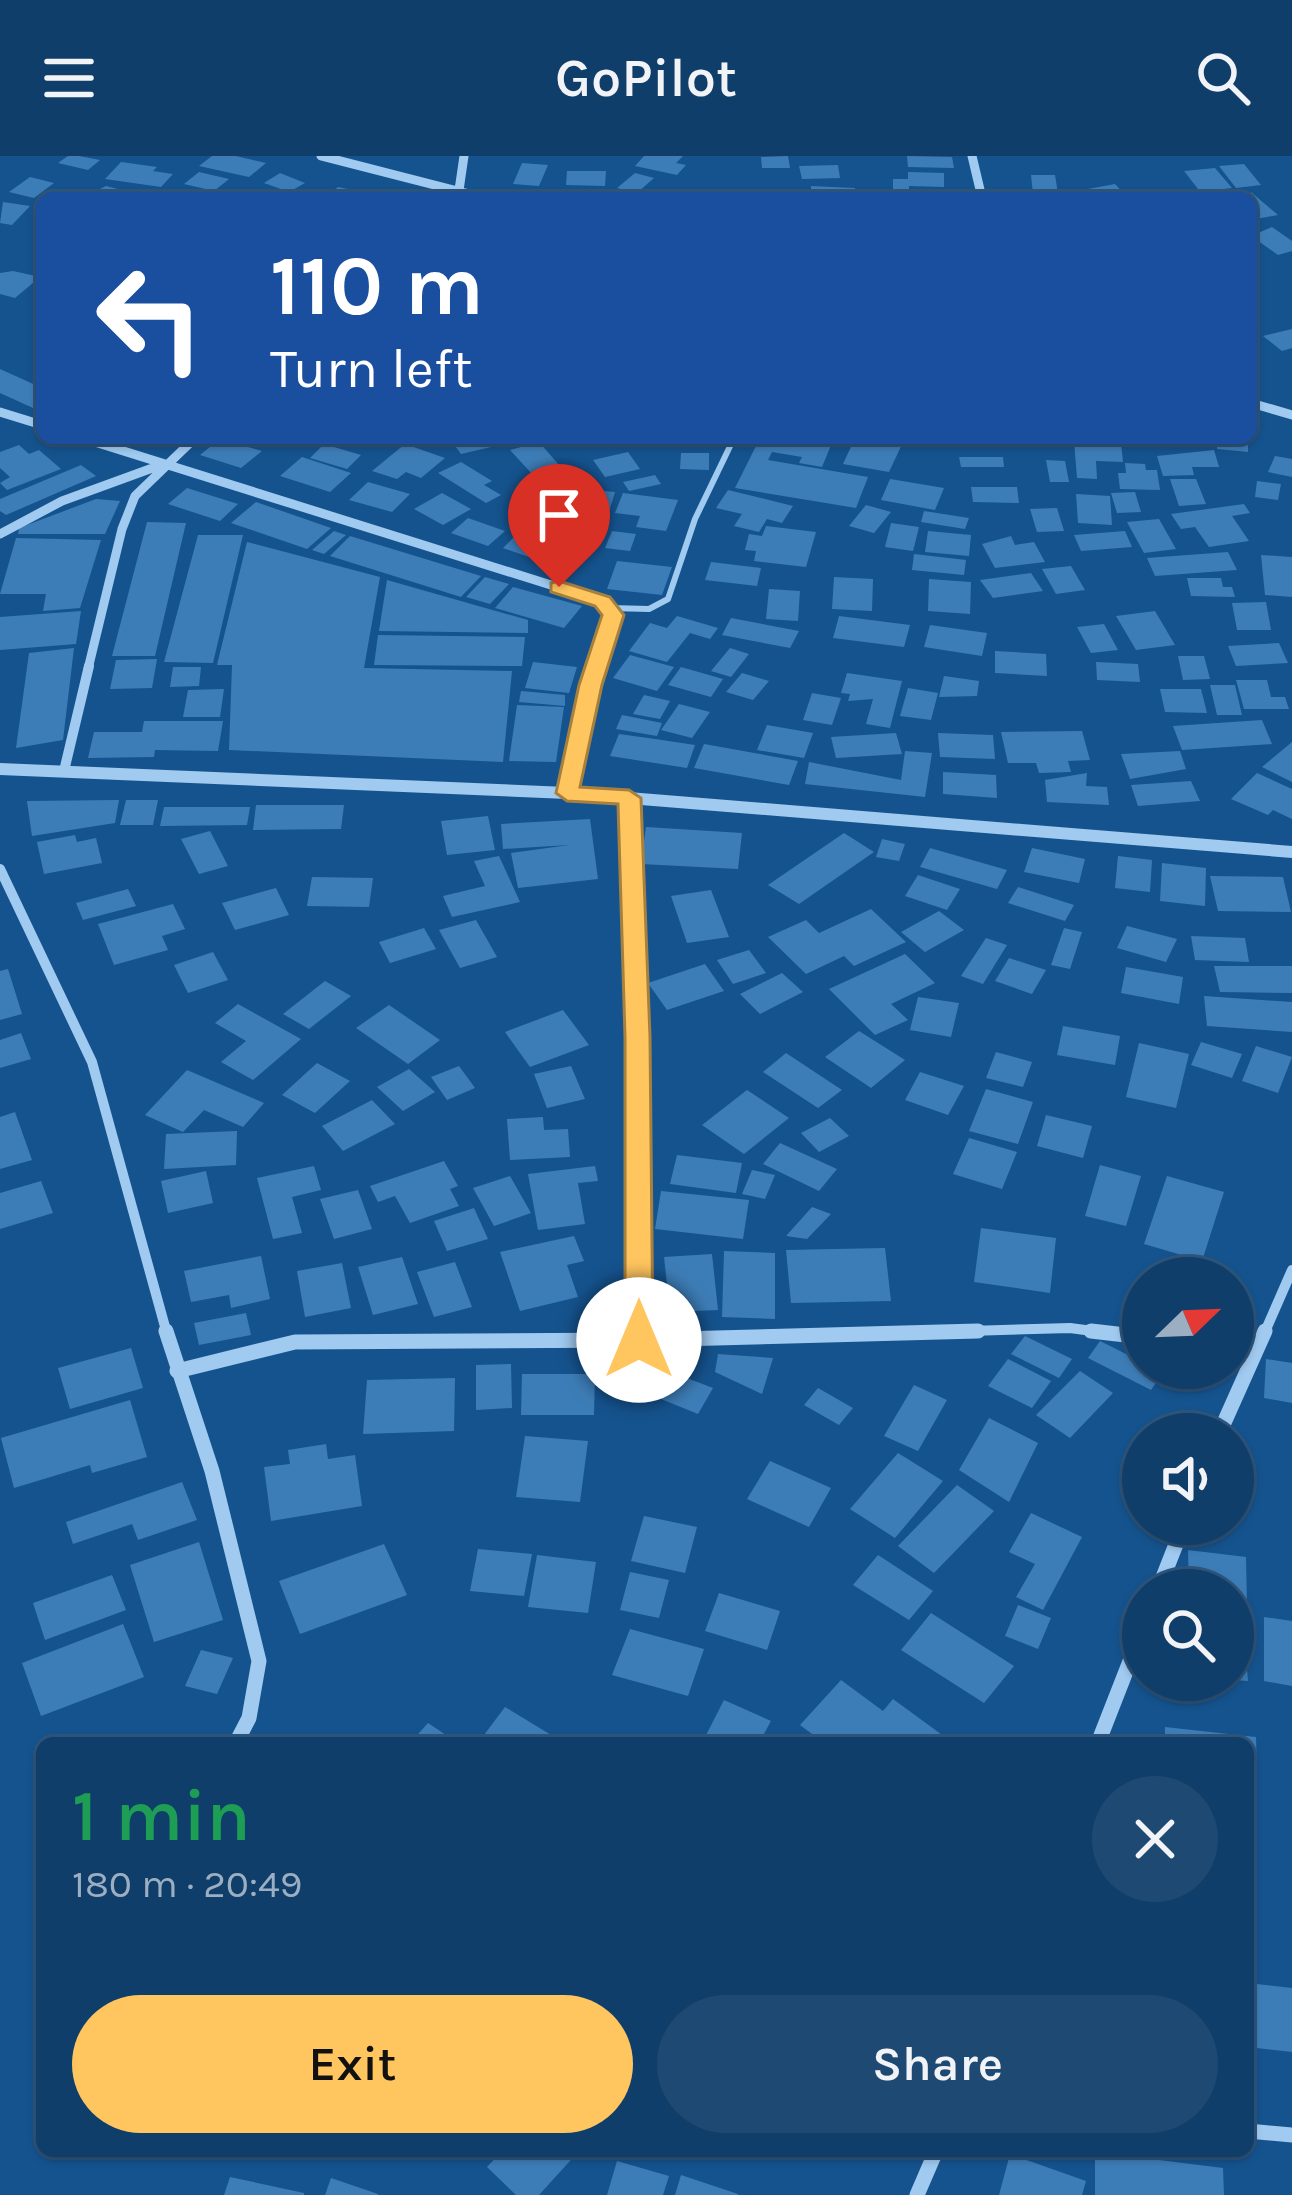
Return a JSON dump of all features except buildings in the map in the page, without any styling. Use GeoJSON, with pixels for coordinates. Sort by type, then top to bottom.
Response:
{"type":"FeatureCollection","features":[{"type":"Feature","properties":{"kind":"street"},"geometry":{"type":"LineString","coordinates":[[321,156],[451,192]]}},
{"type":"Feature","properties":{"kind":"street"},"geometry":{"type":"LineString","coordinates":[[458,192],[464,156]]}},
{"type":"Feature","properties":{"kind":"street"},"geometry":{"type":"LineString","coordinates":[[972,156],[981,192]]}},
{"type":"Feature","properties":{"kind":"street"},"geometry":{"type":"LineString","coordinates":[[1257,405],[1292,415]]}},
{"type":"Feature","properties":{"kind":"street"},"geometry":{"type":"LineString","coordinates":[[0,412],[36,423]]}},
{"type":"Feature","properties":{"kind":"street"},"geometry":{"type":"LineString","coordinates":[[101,444],[602,601],[614,615],[591,685],[567,793]]}},
{"type":"Feature","properties":{"kind":"street"},"geometry":{"type":"LineString","coordinates":[[64,771],[122,529],[135,496],[188,444]]}},
{"type":"Feature","properties":{"kind":"street"},"geometry":{"type":"LineString","coordinates":[[0,534],[62,500],[163,464]]}},
{"type":"Feature","properties":{"kind":"street"},"geometry":{"type":"LineString","coordinates":[[0,769],[567,793],[1030,835],[1292,853]]}},
{"type":"Feature","properties":{"kind":"street"},"geometry":{"type":"LineString","coordinates":[[629,798],[638,1037],[639,1340]]}},
{"type":"Feature","properties":{"kind":"street"},"geometry":{"type":"LineString","coordinates":[[0,869],[92,1062],[177,1371],[212,1472],[259,1661],[249,1718],[239,1737]]}},
{"type":"Feature","properties":{"kind":"street"},"geometry":{"type":"LineString","coordinates":[[1254,1340],[1292,1270]]}},
{"type":"Feature","properties":{"kind":"street"},"geometry":{"type":"LineString","coordinates":[[177,1371],[295,1342],[639,1340],[1070,1328],[1122,1334]]}},
{"type":"Feature","properties":{"kind":"street"},"geometry":{"type":"LineString","coordinates":[[1100,1737],[1122,1682]]}},
{"type":"Feature","properties":{"kind":"street"},"geometry":{"type":"LineString","coordinates":[[1254,2132],[1292,2135]]}},
{"type":"Feature","properties":{"kind":"street"},"geometry":{"type":"LineString","coordinates":[[917,2195],[933,2157]]}},
{"type":"Feature","properties":{"kind":"lane"},"geometry":{"type":"LineString","coordinates":[[610,608],[649,609],[668,599],[695,519],[731,444]]}},
{"type":"Feature","properties":{"kind":"route"},"geometry":{"type":"LineString","coordinates":[[559,587],[602,601],[614,615],[591,685],[567,793],[629,798],[638,1037],[639,1340]]}}]}
